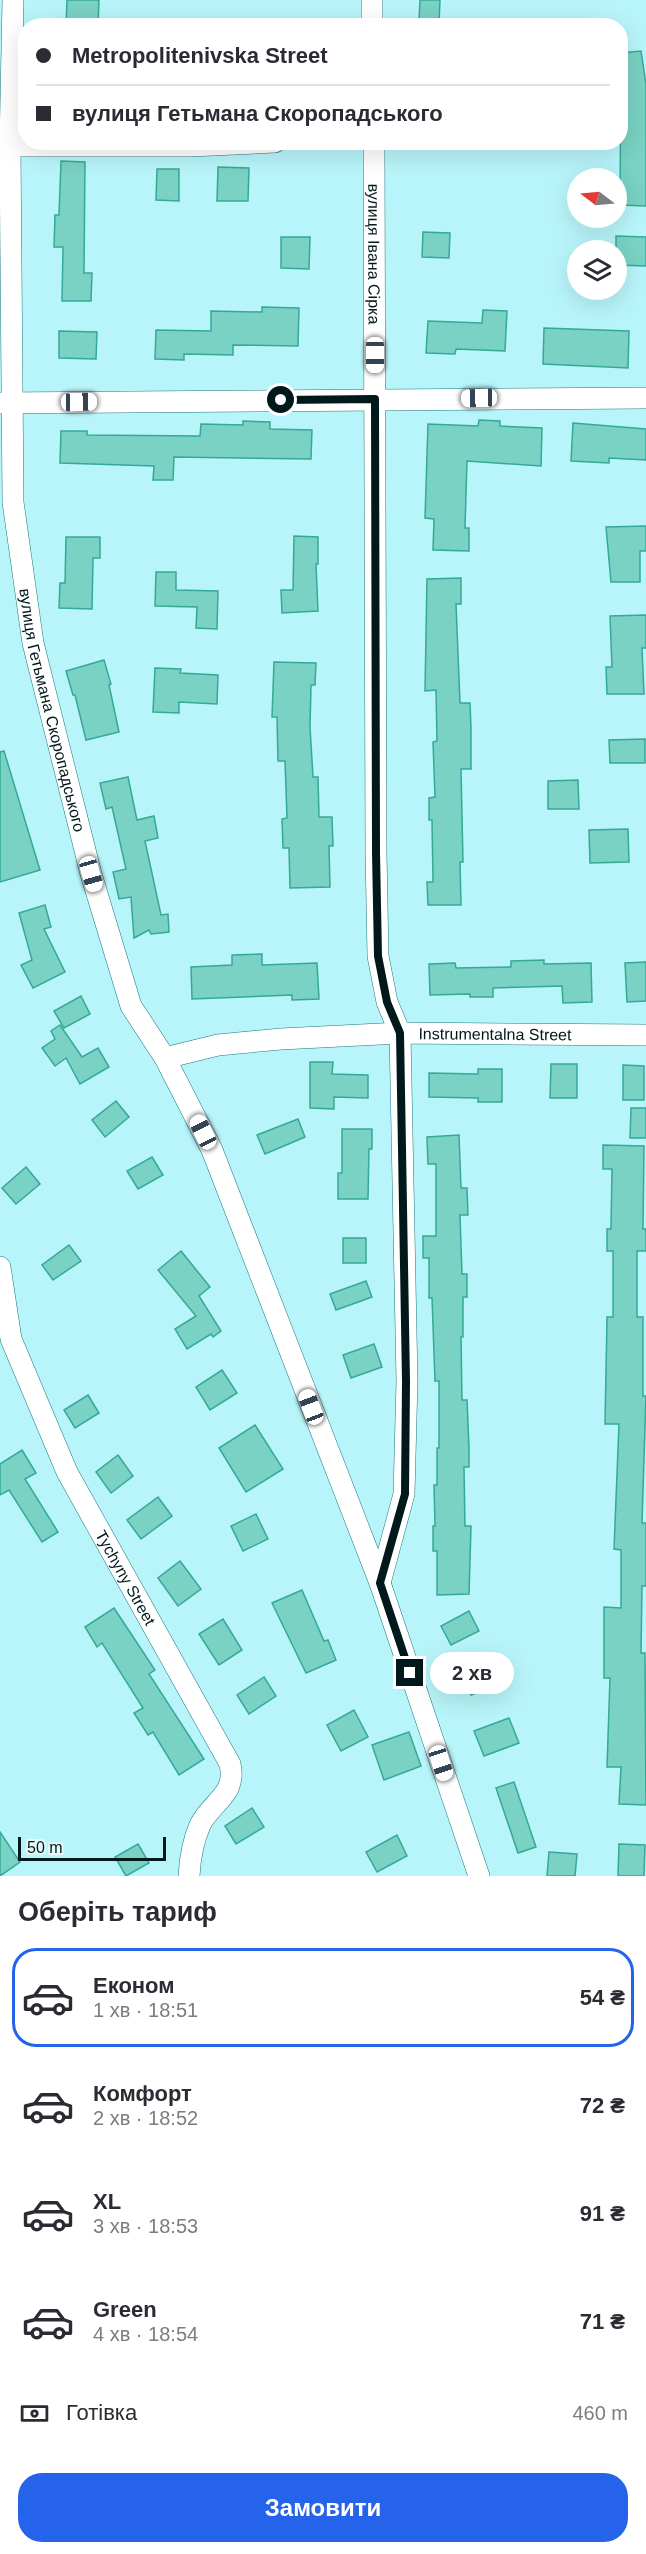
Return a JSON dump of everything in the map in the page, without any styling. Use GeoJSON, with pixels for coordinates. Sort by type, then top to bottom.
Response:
{"type":"FeatureCollection","features":[{"type":"Feature","properties":{"kind":"street","name":"вулиця Гетьмана Скоропадського"},"geometry":{"type":"LineString","coordinates":[[13,0],[5,146],[7,504],[33,643],[91,874],[130,1006],[165,1058],[212,1150],[380,1583],[478,1876]]}},
{"type":"Feature","properties":{"kind":"street"},"geometry":{"type":"LineString","coordinates":[[372,0],[372,18]]}},
{"type":"Feature","properties":{"kind":"street","name":"вулиця Івана Сірка"},"geometry":{"type":"LineString","coordinates":[[374,150],[378,956],[387,1002],[400,1033],[406,1381],[405,1494],[380,1583]]}},
{"type":"Feature","properties":{"kind":"street"},"geometry":{"type":"LineString","coordinates":[[6,403],[646,398]]}},
{"type":"Feature","properties":{"kind":"street","name":"Instrumentalna Street"},"geometry":{"type":"LineString","coordinates":[[165,1058],[218,1045],[281,1039],[400,1033],[646,1035]]}},
{"type":"Feature","properties":{"kind":"street","name":"Tychyny Street"},"geometry":{"type":"LineString","coordinates":[[0,1267],[11,1339],[67,1472],[230,1764],[232,1779],[228,1790],[201,1824],[194,1841],[189,1876]]}},
{"type":"Feature","properties":{"kind":"building"},"geometry":{"type":"Polygon","coordinates":[[[67,0],[99,0],[98,18],[66,18],[67,0]]]}},
{"type":"Feature","properties":{"kind":"building"},"geometry":{"type":"Polygon","coordinates":[[[420,0],[440,0],[439,18],[419,18],[420,0]]]}},
{"type":"Feature","properties":{"kind":"building"},"geometry":{"type":"Polygon","coordinates":[[[641,51],[646,84],[646,206],[627,205],[627,168],[620,168],[620,150],[628,150],[628,52],[641,51]]]}},
{"type":"Feature","properties":{"kind":"building"},"geometry":{"type":"Polygon","coordinates":[[[61,161],[85,162],[84,273],[92,273],[91,301],[62,301],[63,247],[54,247],[55,215],[59,215],[61,161]]]}},
{"type":"Feature","properties":{"kind":"building"},"geometry":{"type":"Polygon","coordinates":[[[218,167],[249,168],[248,201],[217,201],[218,167]]]}},
{"type":"Feature","properties":{"kind":"building"},"geometry":{"type":"Polygon","coordinates":[[[157,169],[179,169],[179,201],[156,200],[157,169]]]}},
{"type":"Feature","properties":{"kind":"building"},"geometry":{"type":"Polygon","coordinates":[[[423,232],[450,233],[449,258],[422,257],[423,232]]]}},
{"type":"Feature","properties":{"kind":"building"},"geometry":{"type":"Polygon","coordinates":[[[616,236],[646,237],[646,266],[627,265],[627,240],[616,240],[616,236]]]}},
{"type":"Feature","properties":{"kind":"building"},"geometry":{"type":"Polygon","coordinates":[[[281,237],[310,237],[309,269],[281,268],[281,237]]]}},
{"type":"Feature","properties":{"kind":"building"},"geometry":{"type":"Polygon","coordinates":[[[262,307],[299,308],[298,346],[233,345],[233,355],[184,354],[184,360],[155,359],[156,330],[211,331],[211,311],[262,312],[262,307]]]}},
{"type":"Feature","properties":{"kind":"building"},"geometry":{"type":"Polygon","coordinates":[[[483,310],[507,311],[505,351],[456,349],[455,354],[426,353],[428,321],[482,323],[483,310]]]}},
{"type":"Feature","properties":{"kind":"building"},"geometry":{"type":"Polygon","coordinates":[[[544,328],[629,331],[628,368],[543,364],[544,328]]]}},
{"type":"Feature","properties":{"kind":"building"},"geometry":{"type":"Polygon","coordinates":[[[59,331],[97,332],[96,359],[59,358],[59,331]]]}},
{"type":"Feature","properties":{"kind":"building"},"geometry":{"type":"Polygon","coordinates":[[[479,420],[500,421],[500,426],[542,428],[541,466],[467,461],[465,528],[469,528],[469,551],[433,550],[434,519],[425,518],[428,424],[478,426],[479,420]]]}},
{"type":"Feature","properties":{"kind":"building"},"geometry":{"type":"Polygon","coordinates":[[[243,421],[270,422],[270,429],[312,430],[311,459],[174,457],[173,480],[153,480],[154,466],[60,463],[61,431],[87,431],[87,435],[200,436],[201,424],[243,425],[243,421]]]}},
{"type":"Feature","properties":{"kind":"building"},"geometry":{"type":"Polygon","coordinates":[[[573,423],[646,429],[646,460],[609,458],[609,463],[571,461],[573,423]]]}},
{"type":"Feature","properties":{"kind":"building"},"geometry":{"type":"Polygon","coordinates":[[[646,526],[646,551],[640,551],[640,582],[611,582],[606,527],[646,526]]]}},
{"type":"Feature","properties":{"kind":"building"},"geometry":{"type":"Polygon","coordinates":[[[294,536],[318,537],[318,564],[316,564],[318,611],[282,613],[281,590],[293,590],[294,536]]]}},
{"type":"Feature","properties":{"kind":"building"},"geometry":{"type":"Polygon","coordinates":[[[66,537],[100,537],[100,558],[93,558],[92,609],[59,608],[60,583],[65,583],[66,537]]]}},
{"type":"Feature","properties":{"kind":"building"},"geometry":{"type":"Polygon","coordinates":[[[156,572],[176,572],[176,590],[218,591],[217,629],[196,628],[197,607],[155,606],[156,572]]]}},
{"type":"Feature","properties":{"kind":"building"},"geometry":{"type":"Polygon","coordinates":[[[461,578],[461,604],[456,604],[460,703],[470,703],[471,769],[461,769],[463,862],[460,862],[461,905],[428,905],[427,882],[433,882],[432,820],[429,820],[429,798],[435,797],[433,742],[437,741],[436,690],[425,691],[427,579],[461,578]]]}},
{"type":"Feature","properties":{"kind":"building"},"geometry":{"type":"Polygon","coordinates":[[[646,615],[646,648],[642,648],[644,694],[607,694],[606,667],[612,667],[610,616],[646,615]]]}},
{"type":"Feature","properties":{"kind":"building"},"geometry":{"type":"Polygon","coordinates":[[[104,660],[111,684],[109,685],[119,732],[86,740],[75,695],[73,695],[66,671],[104,660]]]}},
{"type":"Feature","properties":{"kind":"building"},"geometry":{"type":"Polygon","coordinates":[[[274,662],[316,663],[315,685],[311,685],[310,727],[313,777],[318,777],[319,817],[332,817],[333,846],[329,846],[330,887],[290,888],[289,848],[283,848],[282,819],[287,818],[285,761],[278,761],[277,717],[272,717],[274,662]]]}},
{"type":"Feature","properties":{"kind":"building"},"geometry":{"type":"Polygon","coordinates":[[[155,668],[181,669],[180,673],[218,675],[217,704],[179,702],[179,713],[153,712],[155,668]]]}},
{"type":"Feature","properties":{"kind":"building"},"geometry":{"type":"Polygon","coordinates":[[[645,739],[645,763],[610,763],[609,740],[645,739]]]}},
{"type":"Feature","properties":{"kind":"building"},"geometry":{"type":"Polygon","coordinates":[[[4,751],[40,870],[0,882],[0,752],[4,751]]]}},
{"type":"Feature","properties":{"kind":"building"},"geometry":{"type":"Polygon","coordinates":[[[128,777],[137,820],[154,816],[158,838],[145,841],[161,915],[168,914],[169,932],[151,934],[149,930],[134,938],[131,897],[119,899],[113,872],[126,869],[112,807],[106,809],[100,783],[128,777]]]}},
{"type":"Feature","properties":{"kind":"building"},"geometry":{"type":"Polygon","coordinates":[[[578,780],[579,809],[548,809],[548,781],[578,780]]]}},
{"type":"Feature","properties":{"kind":"building"},"geometry":{"type":"Polygon","coordinates":[[[628,829],[629,862],[590,863],[589,830],[628,829]]]}},
{"type":"Feature","properties":{"kind":"building"},"geometry":{"type":"Polygon","coordinates":[[[45,905],[51,927],[44,929],[65,972],[33,988],[21,965],[32,960],[19,913],[45,905]]]}},
{"type":"Feature","properties":{"kind":"building"},"geometry":{"type":"Polygon","coordinates":[[[262,954],[262,965],[317,963],[319,999],[292,1000],[292,995],[192,999],[191,967],[232,965],[232,955],[262,954]]]}},
{"type":"Feature","properties":{"kind":"building"},"geometry":{"type":"Polygon","coordinates":[[[544,960],[544,964],[591,963],[592,1002],[563,1003],[562,986],[493,988],[493,997],[470,997],[470,994],[430,995],[429,964],[455,963],[456,968],[511,967],[511,961],[544,960]]]}},
{"type":"Feature","properties":{"kind":"building"},"geometry":{"type":"Polygon","coordinates":[[[646,962],[646,1001],[627,1002],[625,963],[646,962]]]}},
{"type":"Feature","properties":{"kind":"building"},"geometry":{"type":"Polygon","coordinates":[[[81,996],[90,1014],[64,1028],[54,1011],[81,996]]]}},
{"type":"Feature","properties":{"kind":"building"},"geometry":{"type":"Polygon","coordinates":[[[60,1025],[82,1057],[98,1048],[109,1067],[80,1084],[66,1058],[55,1066],[42,1048],[55,1039],[51,1031],[60,1025]]]}},
{"type":"Feature","properties":{"kind":"building"},"geometry":{"type":"Polygon","coordinates":[[[310,1062],[333,1062],[332,1074],[368,1075],[368,1098],[334,1097],[334,1109],[310,1108],[310,1062]]]}},
{"type":"Feature","properties":{"kind":"building"},"geometry":{"type":"Polygon","coordinates":[[[551,1064],[577,1064],[577,1098],[550,1098],[551,1064]]]}},
{"type":"Feature","properties":{"kind":"building"},"geometry":{"type":"Polygon","coordinates":[[[623,1065],[644,1066],[644,1100],[623,1100],[623,1065]]]}},
{"type":"Feature","properties":{"kind":"building"},"geometry":{"type":"Polygon","coordinates":[[[478,1069],[502,1069],[502,1102],[478,1102],[478,1098],[429,1097],[429,1073],[478,1074],[478,1069]]]}},
{"type":"Feature","properties":{"kind":"building"},"geometry":{"type":"Polygon","coordinates":[[[116,1101],[129,1117],[105,1137],[92,1120],[116,1101]]]}},
{"type":"Feature","properties":{"kind":"building"},"geometry":{"type":"Polygon","coordinates":[[[631,1108],[646,1108],[646,1138],[630,1138],[631,1108]]]}},
{"type":"Feature","properties":{"kind":"building"},"geometry":{"type":"Polygon","coordinates":[[[298,1119],[305,1137],[265,1154],[257,1135],[298,1119]]]}},
{"type":"Feature","properties":{"kind":"building"},"geometry":{"type":"Polygon","coordinates":[[[342,1129],[372,1129],[372,1149],[369,1149],[368,1199],[338,1199],[338,1173],[342,1173],[342,1129]]]}},
{"type":"Feature","properties":{"kind":"building"},"geometry":{"type":"Polygon","coordinates":[[[459,1135],[461,1188],[467,1188],[468,1215],[460,1215],[462,1274],[467,1274],[467,1297],[463,1297],[463,1337],[461,1337],[462,1400],[467,1400],[469,1448],[469,1467],[464,1467],[465,1526],[471,1526],[469,1594],[437,1595],[437,1551],[433,1551],[433,1526],[435,1526],[434,1485],[437,1485],[437,1448],[439,1448],[439,1381],[435,1381],[432,1298],[429,1298],[429,1258],[423,1258],[423,1236],[436,1236],[436,1164],[428,1164],[427,1137],[459,1135]]]}},
{"type":"Feature","properties":{"kind":"building"},"geometry":{"type":"Polygon","coordinates":[[[603,1145],[644,1146],[643,1229],[646,1229],[646,1251],[637,1251],[637,1317],[643,1317],[643,1396],[646,1396],[642,1523],[646,1523],[646,1586],[642,1586],[641,1653],[645,1653],[646,1805],[619,1804],[621,1767],[607,1767],[610,1678],[604,1678],[604,1607],[621,1608],[621,1550],[614,1549],[619,1424],[605,1424],[607,1317],[613,1317],[613,1251],[607,1251],[607,1229],[611,1229],[612,1169],[603,1169],[603,1145]]]}},
{"type":"Feature","properties":{"kind":"building"},"geometry":{"type":"Polygon","coordinates":[[[152,1157],[163,1175],[138,1189],[127,1171],[152,1157]]]}},
{"type":"Feature","properties":{"kind":"building"},"geometry":{"type":"Polygon","coordinates":[[[26,1167],[40,1184],[16,1204],[2,1188],[26,1167]]]}},
{"type":"Feature","properties":{"kind":"building"},"geometry":{"type":"Polygon","coordinates":[[[343,1238],[366,1238],[366,1263],[343,1263],[343,1238]]]}},
{"type":"Feature","properties":{"kind":"building"},"geometry":{"type":"Polygon","coordinates":[[[69,1245],[81,1261],[53,1280],[42,1265],[69,1245]]]}},
{"type":"Feature","properties":{"kind":"building"},"geometry":{"type":"Polygon","coordinates":[[[181,1251],[210,1287],[199,1296],[221,1331],[213,1337],[211,1334],[187,1349],[175,1329],[196,1316],[158,1270],[181,1251]]]}},
{"type":"Feature","properties":{"kind":"building"},"geometry":{"type":"Polygon","coordinates":[[[366,1281],[372,1297],[336,1310],[330,1294],[366,1281]]]}},
{"type":"Feature","properties":{"kind":"building"},"geometry":{"type":"Polygon","coordinates":[[[374,1344],[382,1367],[351,1378],[343,1355],[374,1344]]]}},
{"type":"Feature","properties":{"kind":"building"},"geometry":{"type":"Polygon","coordinates":[[[222,1370],[237,1393],[210,1410],[196,1387],[222,1370]]]}},
{"type":"Feature","properties":{"kind":"building"},"geometry":{"type":"Polygon","coordinates":[[[88,1395],[99,1413],[75,1428],[64,1410],[88,1395]]]}},
{"type":"Feature","properties":{"kind":"building"},"geometry":{"type":"Polygon","coordinates":[[[255,1425],[283,1469],[246,1492],[219,1448],[255,1425]]]}},
{"type":"Feature","properties":{"kind":"building"},"geometry":{"type":"Polygon","coordinates":[[[22,1450],[36,1473],[25,1479],[58,1532],[42,1542],[9,1490],[0,1495],[0,1464],[22,1450]]]}},
{"type":"Feature","properties":{"kind":"building"},"geometry":{"type":"Polygon","coordinates":[[[118,1455],[133,1476],[111,1493],[96,1472],[118,1455]]]}},
{"type":"Feature","properties":{"kind":"building"},"geometry":{"type":"Polygon","coordinates":[[[158,1497],[172,1516],[141,1539],[127,1520],[158,1497]]]}},
{"type":"Feature","properties":{"kind":"building"},"geometry":{"type":"Polygon","coordinates":[[[256,1514],[268,1539],[243,1551],[231,1526],[256,1514]]]}},
{"type":"Feature","properties":{"kind":"building"},"geometry":{"type":"Polygon","coordinates":[[[180,1561],[201,1589],[178,1606],[158,1578],[180,1561]]]}},
{"type":"Feature","properties":{"kind":"building"},"geometry":{"type":"Polygon","coordinates":[[[302,1590],[324,1641],[328,1640],[336,1660],[306,1673],[272,1603],[302,1590]]]}},
{"type":"Feature","properties":{"kind":"building"},"geometry":{"type":"Polygon","coordinates":[[[114,1608],[155,1670],[149,1674],[204,1759],[179,1775],[153,1732],[148,1735],[134,1713],[143,1708],[102,1643],[97,1647],[85,1627],[114,1608]]]}},
{"type":"Feature","properties":{"kind":"building"},"geometry":{"type":"Polygon","coordinates":[[[469,1611],[479,1631],[451,1645],[441,1626],[469,1611]]]}},
{"type":"Feature","properties":{"kind":"building"},"geometry":{"type":"Polygon","coordinates":[[[223,1619],[242,1650],[219,1665],[199,1634],[223,1619]]]}},
{"type":"Feature","properties":{"kind":"building"},"geometry":{"type":"Polygon","coordinates":[[[488,1659],[498,1684],[471,1695],[461,1671],[488,1659]]]}},
{"type":"Feature","properties":{"kind":"building"},"geometry":{"type":"Polygon","coordinates":[[[264,1677],[276,1696],[249,1714],[237,1695],[264,1677]]]}},
{"type":"Feature","properties":{"kind":"building"},"geometry":{"type":"Polygon","coordinates":[[[354,1710],[368,1737],[341,1751],[327,1725],[354,1710]]]}},
{"type":"Feature","properties":{"kind":"building"},"geometry":{"type":"Polygon","coordinates":[[[509,1718],[519,1743],[484,1756],[474,1731],[509,1718]]]}},
{"type":"Feature","properties":{"kind":"building"},"geometry":{"type":"Polygon","coordinates":[[[409,1732],[421,1766],[384,1780],[372,1745],[409,1732]]]}},
{"type":"Feature","properties":{"kind":"building"},"geometry":{"type":"Polygon","coordinates":[[[514,1782],[536,1847],[518,1853],[496,1788],[514,1782]]]}},
{"type":"Feature","properties":{"kind":"building"},"geometry":{"type":"Polygon","coordinates":[[[252,1808],[264,1827],[236,1844],[225,1826],[252,1808]]]}},
{"type":"Feature","properties":{"kind":"building"},"geometry":{"type":"Polygon","coordinates":[[[0,1832],[20,1862],[0,1876],[0,1832]]]}},
{"type":"Feature","properties":{"kind":"building"},"geometry":{"type":"Polygon","coordinates":[[[397,1835],[407,1856],[377,1872],[366,1852],[397,1835]]]}},
{"type":"Feature","properties":{"kind":"building"},"geometry":{"type":"Polygon","coordinates":[[[138,1844],[149,1863],[126,1876],[115,1857],[138,1844]]]}},
{"type":"Feature","properties":{"kind":"building"},"geometry":{"type":"Polygon","coordinates":[[[619,1844],[645,1845],[644,1876],[618,1876],[619,1844]]]}},
{"type":"Feature","properties":{"kind":"building"},"geometry":{"type":"Polygon","coordinates":[[[549,1852],[577,1854],[575,1876],[547,1876],[549,1852]]]}},
{"type":"Feature","properties":{"kind":"route"},"geometry":{"type":"LineString","coordinates":[[281,400],[375,399],[378,956],[387,1002],[400,1033],[406,1381],[405,1494],[380,1583],[410,1673]]}}]}
